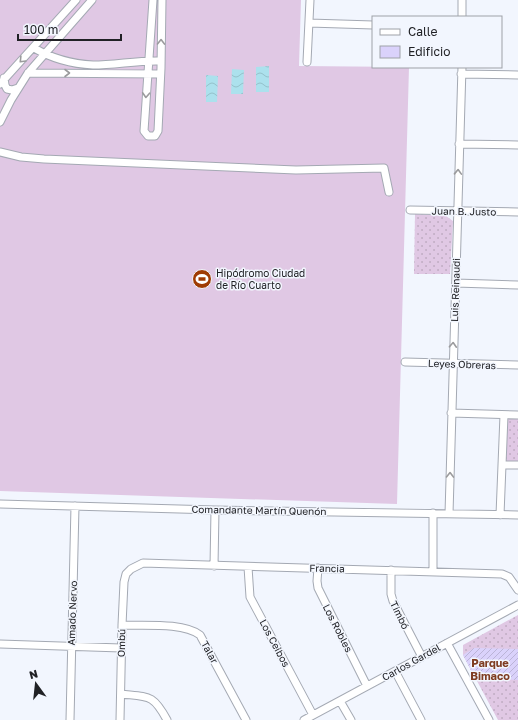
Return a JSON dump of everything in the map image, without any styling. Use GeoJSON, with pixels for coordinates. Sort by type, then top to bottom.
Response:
{"type":"FeatureCollection","features":[{"type":"Feature","properties":{"kind":"street"},"geometry":{"type":"LineString","coordinates":[[18,88],[12,90],[7,89],[2,81],[34,48],[76,0]]}},
{"type":"Feature","properties":{"kind":"street"},"geometry":{"type":"LineString","coordinates":[[0,122],[18,88],[28,73],[92,0]]}},
{"type":"Feature","properties":{"kind":"street"},"geometry":{"type":"LineString","coordinates":[[153,0],[144,132],[148,136],[155,136],[158,130],[162,0]]}},
{"type":"Feature","properties":{"kind":"street"},"geometry":{"type":"LineString","coordinates":[[307,62],[310,0]]}},
{"type":"Feature","properties":{"kind":"street"},"geometry":{"type":"LineString","coordinates":[[462,0],[462,16]]}},
{"type":"Feature","properties":{"kind":"street"},"geometry":{"type":"LineString","coordinates":[[309,23],[372,25]]}},
{"type":"Feature","properties":{"kind":"street"},"geometry":{"type":"LineString","coordinates":[[34,48],[45,54],[67,61],[93,65],[161,61]]}},
{"type":"Feature","properties":{"kind":"street"},"geometry":{"type":"LineString","coordinates":[[461,70],[518,75]]}},
{"type":"Feature","properties":{"kind":"street","name":"Luis Reinaudi"},"geometry":{"type":"LineString","coordinates":[[449,514],[461,70]]}},
{"type":"Feature","properties":{"kind":"street"},"geometry":{"type":"LineString","coordinates":[[28,73],[160,74]]}},
{"type":"Feature","properties":{"kind":"street"},"geometry":{"type":"LineString","coordinates":[[460,144],[518,145]]}},
{"type":"Feature","properties":{"kind":"street"},"geometry":{"type":"LineString","coordinates":[[0,152],[21,157],[44,159],[296,170],[384,168],[389,192]]}},
{"type":"Feature","properties":{"kind":"street","name":"Juan B. Justo"},"geometry":{"type":"LineString","coordinates":[[410,210],[518,212]]}},
{"type":"Feature","properties":{"kind":"street"},"geometry":{"type":"LineString","coordinates":[[456,283],[518,285]]}},
{"type":"Feature","properties":{"kind":"street","name":"Leyes Obreras"},"geometry":{"type":"LineString","coordinates":[[405,362],[518,365]]}},
{"type":"Feature","properties":{"kind":"street"},"geometry":{"type":"LineString","coordinates":[[451,413],[518,415]]}},
{"type":"Feature","properties":{"kind":"street"},"geometry":{"type":"LineString","coordinates":[[500,515],[504,415]]}},
{"type":"Feature","properties":{"kind":"street"},"geometry":{"type":"LineString","coordinates":[[502,465],[518,465]]}},
{"type":"Feature","properties":{"kind":"street","name":"Comandante Martín Quenón"},"geometry":{"type":"LineString","coordinates":[[0,504],[215,510],[518,515]]}},
{"type":"Feature","properties":{"kind":"street","name":"Amado Nervo"},"geometry":{"type":"LineString","coordinates":[[70,720],[75,506]]}},
{"type":"Feature","properties":{"kind":"street"},"geometry":{"type":"LineString","coordinates":[[214,566],[215,510]]}},
{"type":"Feature","properties":{"kind":"street"},"geometry":{"type":"LineString","coordinates":[[433,513],[433,572]]}},
{"type":"Feature","properties":{"kind":"street","name":"Francia"},"geometry":{"type":"LineString","coordinates":[[131,569],[143,563],[502,574],[509,577],[518,590]]}},
{"type":"Feature","properties":{"kind":"street","name":"Los Ceibos"},"geometry":{"type":"LineString","coordinates":[[248,567],[250,597],[313,715]]}},
{"type":"Feature","properties":{"kind":"street","name":"Los Robles"},"geometry":{"type":"LineString","coordinates":[[318,568],[318,588],[368,686]]}},
{"type":"Feature","properties":{"kind":"street","name":"Ombú"},"geometry":{"type":"LineString","coordinates":[[120,720],[124,582],[126,574],[131,569]]}},
{"type":"Feature","properties":{"kind":"street","name":"Timbó"},"geometry":{"type":"LineString","coordinates":[[391,570],[390,594],[392,601],[422,657]]}},
{"type":"Feature","properties":{"kind":"street","name":"Carlos Gardel"},"geometry":{"type":"LineString","coordinates":[[304,720],[518,605]]}},
{"type":"Feature","properties":{"kind":"street","name":"Talar"},"geometry":{"type":"LineString","coordinates":[[122,625],[183,627],[194,630],[200,635],[246,720]]}},
{"type":"Feature","properties":{"kind":"street"},"geometry":{"type":"LineString","coordinates":[[447,643],[489,720]]}},
{"type":"Feature","properties":{"kind":"street"},"geometry":{"type":"LineString","coordinates":[[0,644],[121,648]]}},
{"type":"Feature","properties":{"kind":"street"},"geometry":{"type":"LineString","coordinates":[[394,671],[420,720]]}},
{"type":"Feature","properties":{"kind":"street"},"geometry":{"type":"LineString","coordinates":[[121,694],[145,696],[154,700],[160,707],[167,720]]}},
{"type":"Feature","properties":{"kind":"street"},"geometry":{"type":"LineString","coordinates":[[340,701],[351,720]]}},
{"type":"Feature","properties":{"kind":"shaded area","name":"Hipódromo Ciudad de Río Cuarto"},"geometry":{"type":"Polygon","coordinates":[[[0,0],[301,0],[299,66],[409,68],[397,504],[0,491],[0,0]]]}},
{"type":"Feature","properties":{"kind":"shaded area"},"geometry":{"type":"Polygon","coordinates":[[[415,214],[446,216],[453,221],[450,274],[414,274],[415,214]]]}},
{"type":"Feature","properties":{"kind":"shaded area"},"geometry":{"type":"Polygon","coordinates":[[[507,419],[518,419],[518,461],[506,461],[507,419]]]}},
{"type":"Feature","properties":{"kind":"shaded area"},"geometry":{"type":"Polygon","coordinates":[[[518,615],[518,720],[498,720],[463,655],[463,645],[518,615]]]}},
{"type":"Feature","properties":{"kind":"water"},"geometry":{"type":"Polygon","coordinates":[[[269,66],[269,92],[256,92],[256,67],[269,66]]]}},
{"type":"Feature","properties":{"kind":"water"},"geometry":{"type":"Polygon","coordinates":[[[232,69],[244,70],[243,94],[231,94],[232,69]]]}},
{"type":"Feature","properties":{"kind":"water"},"geometry":{"type":"Polygon","coordinates":[[[206,75],[218,76],[217,102],[206,102],[206,75]]]}},
{"type":"Feature","properties":{"kind":"building"},"geometry":{"type":"Polygon","coordinates":[[[474,648],[518,649],[518,680],[475,678],[463,655],[474,648]]]}},
{"type":"Feature","properties":{"kind":"place","name":"Hipódromo Ciudad de Río Cuarto"},"geometry":{"type":"Point","coordinates":[202,279]}},
{"type":"Feature","properties":{"kind":"district","name":"Parque Bimaco"},"geometry":{"type":"Point","coordinates":[490,669]}}]}
